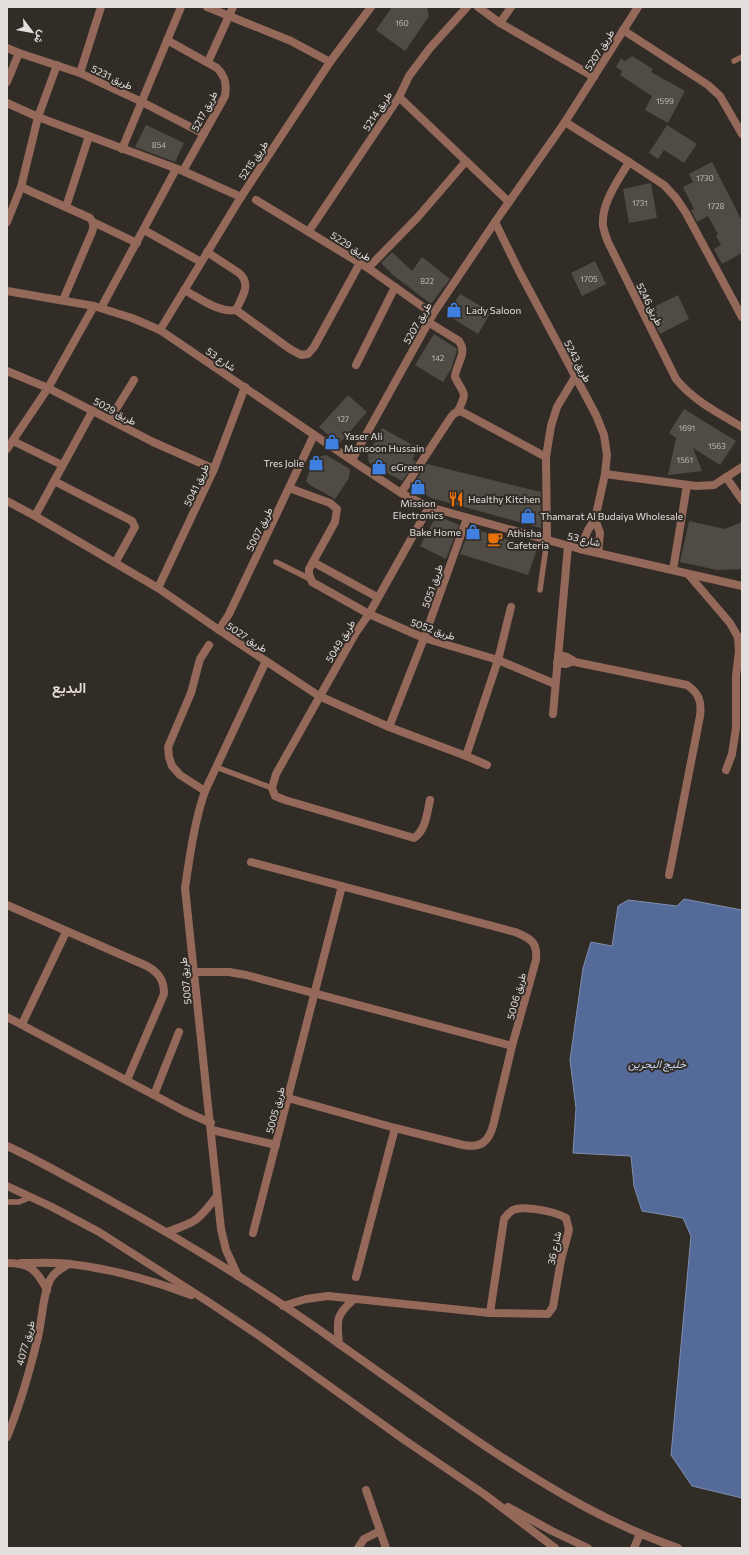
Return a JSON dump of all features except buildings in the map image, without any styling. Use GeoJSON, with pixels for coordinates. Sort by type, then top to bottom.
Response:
{"type":"FeatureCollection","features":[{"type":"Feature","properties":{"kind":"street"},"geometry":{"type":"LineString","coordinates":[[80,73],[101,7]]}},
{"type":"Feature","properties":{"kind":"street"},"geometry":{"type":"LineString","coordinates":[[122,149],[181,7]]}},
{"type":"Feature","properties":{"kind":"street"},"geometry":{"type":"LineString","coordinates":[[207,7],[291,41],[330,62]]}},
{"type":"Feature","properties":{"kind":"street"},"geometry":{"type":"LineString","coordinates":[[208,62],[233,7]]}},
{"type":"Feature","properties":{"kind":"street","name":"طريق 5215"},"geometry":{"type":"LineString","coordinates":[[160,330],[241,197],[330,62],[371,7]]}},
{"type":"Feature","properties":{"kind":"street","name":"طريق 5214"},"geometry":{"type":"LineString","coordinates":[[309,231],[399,97],[409,76],[430,48],[467,7]]}},
{"type":"Feature","properties":{"kind":"street"},"geometry":{"type":"LineString","coordinates":[[478,7],[500,23],[594,77]]}},
{"type":"Feature","properties":{"kind":"street"},"geometry":{"type":"LineString","coordinates":[[500,23],[511,7]]}},
{"type":"Feature","properties":{"kind":"street","name":"طريق 5207"},"geometry":{"type":"LineString","coordinates":[[352,460],[433,314],[565,122],[638,7]]}},
{"type":"Feature","properties":{"kind":"street"},"geometry":{"type":"LineString","coordinates":[[623,30],[708,84],[720,96],[742,134]]}},
{"type":"Feature","properties":{"kind":"street","name":"طريق 5217"},"geometry":{"type":"LineString","coordinates":[[7,450],[48,388],[98,307],[180,170],[204,134],[223,99],[226,88],[226,80],[222,73],[208,62],[167,40]]}},
{"type":"Feature","properties":{"kind":"street","name":"طريق 5231"},"geometry":{"type":"LineString","coordinates":[[7,48],[19,54],[80,73],[142,102],[204,134]]}},
{"type":"Feature","properties":{"kind":"street"},"geometry":{"type":"LineString","coordinates":[[7,82],[19,54]]}},
{"type":"Feature","properties":{"kind":"street"},"geometry":{"type":"LineString","coordinates":[[7,222],[21,187],[38,117],[57,65]]}},
{"type":"Feature","properties":{"kind":"street"},"geometry":{"type":"LineString","coordinates":[[399,97],[509,202]]}},
{"type":"Feature","properties":{"kind":"street"},"geometry":{"type":"LineString","coordinates":[[7,104],[180,170],[241,197]]}},
{"type":"Feature","properties":{"kind":"street"},"geometry":{"type":"LineString","coordinates":[[565,122],[664,185],[676,198],[686,213],[742,317]]}},
{"type":"Feature","properties":{"kind":"street"},"geometry":{"type":"LineString","coordinates":[[66,207],[89,136]]}},
{"type":"Feature","properties":{"kind":"street"},"geometry":{"type":"LineString","coordinates":[[368,268],[418,217],[466,161]]}},
{"type":"Feature","properties":{"kind":"street","name":"طريق 5246"},"geometry":{"type":"LineString","coordinates":[[629,162],[611,193],[605,209],[603,226],[608,242],[676,379],[685,390],[697,400],[742,427]]}},
{"type":"Feature","properties":{"kind":"street"},"geometry":{"type":"LineString","coordinates":[[21,187],[90,218],[93,222],[137,243]]}},
{"type":"Feature","properties":{"kind":"street","name":"طريق 5229"},"geometry":{"type":"LineString","coordinates":[[256,200],[368,268],[433,314]]}},
{"type":"Feature","properties":{"kind":"street"},"geometry":{"type":"LineString","coordinates":[[63,300],[94,227],[93,222]]}},
{"type":"Feature","properties":{"kind":"street","name":"طريق 5243"},"geometry":{"type":"LineString","coordinates":[[495,222],[519,271],[596,415],[604,435],[607,455],[605,474],[595,519],[588,530],[580,549]]}},
{"type":"Feature","properties":{"kind":"street"},"geometry":{"type":"LineString","coordinates":[[144,230],[201,262]]}},
{"type":"Feature","properties":{"kind":"street"},"geometry":{"type":"LineString","coordinates":[[207,252],[239,273],[246,281],[246,287],[236,310]]}},
{"type":"Feature","properties":{"kind":"street"},"geometry":{"type":"LineString","coordinates":[[184,290],[221,309],[229,311],[236,310],[290,349],[301,355],[308,354],[314,347],[360,263]]}},
{"type":"Feature","properties":{"kind":"street"},"geometry":{"type":"LineString","coordinates":[[356,365],[394,287]]}},
{"type":"Feature","properties":{"kind":"street","name":"شارع 53"},"geometry":{"type":"LineString","coordinates":[[7,291],[98,307],[132,318],[160,330],[401,493],[429,507],[568,546],[742,586]]}},
{"type":"Feature","properties":{"kind":"street"},"geometry":{"type":"LineString","coordinates":[[401,493],[451,417],[458,411],[465,396],[455,377],[464,351],[463,345],[460,341],[428,322]]}},
{"type":"Feature","properties":{"kind":"street","name":"طريق 5029"},"geometry":{"type":"LineString","coordinates":[[7,371],[48,388],[153,442],[214,469]]}},
{"type":"Feature","properties":{"kind":"street"},"geometry":{"type":"LineString","coordinates":[[547,540],[546,457],[553,416],[575,377]]}},
{"type":"Feature","properties":{"kind":"street"},"geometry":{"type":"LineString","coordinates":[[110,419],[134,380]]}},
{"type":"Feature","properties":{"kind":"street","name":"طريق 5041"},"geometry":{"type":"LineString","coordinates":[[158,588],[214,469],[245,387]]}},
{"type":"Feature","properties":{"kind":"street"},"geometry":{"type":"LineString","coordinates":[[35,516],[93,410]]}},
{"type":"Feature","properties":{"kind":"street"},"geometry":{"type":"LineString","coordinates":[[458,411],[546,457]]}},
{"type":"Feature","properties":{"kind":"street","name":"طريق 5007"},"geometry":{"type":"LineString","coordinates":[[219,630],[229,614],[314,435]]}},
{"type":"Feature","properties":{"kind":"street"},"geometry":{"type":"LineString","coordinates":[[13,441],[62,465]]}},
{"type":"Feature","properties":{"kind":"street"},"geometry":{"type":"LineString","coordinates":[[605,474],[687,485],[714,485],[742,467]]}},
{"type":"Feature","properties":{"kind":"street"},"geometry":{"type":"LineString","coordinates":[[726,477],[742,500]]}},
{"type":"Feature","properties":{"kind":"street"},"geometry":{"type":"LineString","coordinates":[[54,481],[132,522],[135,528],[115,563]]}},
{"type":"Feature","properties":{"kind":"street"},"geometry":{"type":"LineString","coordinates":[[673,570],[687,485]]}},
{"type":"Feature","properties":{"kind":"street"},"geometry":{"type":"LineString","coordinates":[[289,488],[330,502],[337,509],[335,522],[309,569],[310,579]]}},
{"type":"Feature","properties":{"kind":"street","name":"طريق 5027"},"geometry":{"type":"LineString","coordinates":[[7,501],[158,588],[266,662],[319,696],[389,727],[487,765]]}},
{"type":"Feature","properties":{"kind":"street","name":"طريق 5049"},"geometry":{"type":"LineString","coordinates":[[272,788],[276,774],[319,696],[429,507]]}},
{"type":"Feature","properties":{"kind":"street","name":"طريق 5051"},"geometry":{"type":"LineString","coordinates":[[389,727],[424,638],[467,518]]}},
{"type":"Feature","properties":{"kind":"street","name":"طريق 5243"},"geometry":{"type":"LineString","coordinates":[[595,519],[600,532],[598,553]]}},
{"type":"Feature","properties":{"kind":"street"},"geometry":{"type":"LineString","coordinates":[[553,714],[568,546]]}},
{"type":"Feature","properties":{"kind":"street"},"geometry":{"type":"LineString","coordinates":[[313,562],[377,597]]}},
{"type":"Feature","properties":{"kind":"street"},"geometry":{"type":"LineString","coordinates":[[688,574],[730,623],[738,637],[739,651],[736,676],[736,728],[732,754],[726,770]]}},
{"type":"Feature","properties":{"kind":"street","name":"طريق 5052"},"geometry":{"type":"LineString","coordinates":[[310,579],[312,582],[368,614],[424,638],[498,660],[555,684]]}},
{"type":"Feature","properties":{"kind":"street"},"geometry":{"type":"LineString","coordinates":[[466,756],[498,660],[511,607]]}},
{"type":"Feature","properties":{"kind":"street"},"geometry":{"type":"LineString","coordinates":[[205,792],[180,775],[172,766],[168,747],[191,693],[200,659],[209,645]]}},
{"type":"Feature","properties":{"kind":"street"},"geometry":{"type":"LineString","coordinates":[[557,659],[567,657],[573,661],[687,685],[694,690],[700,698],[702,707],[670,875]]}},
{"type":"Feature","properties":{"kind":"street","name":"طريق 5007"},"geometry":{"type":"LineString","coordinates":[[238,1276],[222,1240],[185,888],[191,842],[205,792],[266,662]]}},
{"type":"Feature","properties":{"kind":"street"},"geometry":{"type":"LineString","coordinates":[[272,788],[275,796],[286,800],[414,838],[420,834],[423,827],[430,800]]}},
{"type":"Feature","properties":{"kind":"street","name":"طريق 5006"},"geometry":{"type":"LineString","coordinates":[[251,862],[515,932],[526,936],[534,942],[537,951],[536,960],[512,1046],[492,1131],[490,1136],[483,1144],[473,1147],[394,1128],[288,1098]]}},
{"type":"Feature","properties":{"kind":"street","name":"طريق 5005"},"geometry":{"type":"LineString","coordinates":[[253,1233],[342,886]]}},
{"type":"Feature","properties":{"kind":"street"},"geometry":{"type":"LineString","coordinates":[[7,905],[147,966],[161,977],[164,985],[164,994],[127,1080]]}},
{"type":"Feature","properties":{"kind":"street"},"geometry":{"type":"LineString","coordinates":[[22,1024],[66,932]]}},
{"type":"Feature","properties":{"kind":"street"},"geometry":{"type":"LineString","coordinates":[[193,972],[238,973],[512,1046]]}},
{"type":"Feature","properties":{"kind":"street"},"geometry":{"type":"LineString","coordinates":[[7,1017],[211,1126],[276,1145]]}},
{"type":"Feature","properties":{"kind":"street"},"geometry":{"type":"LineString","coordinates":[[154,1095],[179,1032]]}},
{"type":"Feature","properties":{"kind":"street"},"geometry":{"type":"LineString","coordinates":[[356,1277],[394,1128]]}},
{"type":"Feature","properties":{"kind":"street"},"geometry":{"type":"LineString","coordinates":[[7,1146],[64,1175],[167,1232],[238,1276],[339,1344],[443,1418],[543,1484],[598,1515],[640,1534],[658,1545],[678,1548]]}},
{"type":"Feature","properties":{"kind":"street"},"geometry":{"type":"LineString","coordinates":[[7,1186],[99,1232],[207,1301],[287,1355],[403,1439],[484,1494],[555,1548]]}},
{"type":"Feature","properties":{"kind":"street"},"geometry":{"type":"LineString","coordinates":[[167,1232],[192,1223],[198,1219],[217,1196]]}},
{"type":"Feature","properties":{"kind":"street","name":"شارع 36"},"geometry":{"type":"LineString","coordinates":[[283,1306],[317,1297],[328,1296],[353,1300],[490,1313],[548,1314],[553,1307],[568,1230],[566,1218],[561,1215],[539,1210],[516,1209],[508,1212],[504,1219],[490,1313]]}},
{"type":"Feature","properties":{"kind":"street"},"geometry":{"type":"LineString","coordinates":[[7,1263],[69,1264],[115,1271],[161,1284],[207,1301]]}},
{"type":"Feature","properties":{"kind":"street"},"geometry":{"type":"LineString","coordinates":[[21,1263],[32,1269],[41,1278],[46,1290]]}},
{"type":"Feature","properties":{"kind":"street"},"geometry":{"type":"LineString","coordinates":[[46,1290],[51,1279],[58,1270],[69,1264]]}},
{"type":"Feature","properties":{"kind":"street","name":"طريق 4077"},"geometry":{"type":"LineString","coordinates":[[7,1437],[15,1417],[38,1337],[46,1290]]}},
{"type":"Feature","properties":{"kind":"street"},"geometry":{"type":"LineString","coordinates":[[339,1344],[339,1314],[353,1300]]}},
{"type":"Feature","properties":{"kind":"street"},"geometry":{"type":"LineString","coordinates":[[366,1490],[386,1548]]}},
{"type":"Feature","properties":{"kind":"street"},"geometry":{"type":"LineString","coordinates":[[484,1494],[552,1531],[588,1548]]}},
{"type":"Feature","properties":{"kind":"street"},"geometry":{"type":"LineString","coordinates":[[358,1548],[364,1539],[380,1531]]}},
{"type":"Feature","properties":{"kind":"street"},"geometry":{"type":"LineString","coordinates":[[634,1548],[640,1534]]}},
{"type":"Feature","properties":{"kind":"lane"},"geometry":{"type":"LineString","coordinates":[[734,61],[742,57]]}},
{"type":"Feature","properties":{"kind":"lane"},"geometry":{"type":"LineString","coordinates":[[540,590],[547,540]]}},
{"type":"Feature","properties":{"kind":"lane"},"geometry":{"type":"LineString","coordinates":[[276,562],[310,579]]}},
{"type":"Feature","properties":{"kind":"lane"},"geometry":{"type":"LineString","coordinates":[[216,767],[272,788]]}},
{"type":"Feature","properties":{"kind":"lane"},"geometry":{"type":"LineString","coordinates":[[7,1202],[19,1202],[32,1198]]}},
{"type":"Feature","properties":{"kind":"water","name":"خليج البحرين"},"geometry":{"type":"Polygon","coordinates":[[[684,899],[742,910],[742,1498],[692,1486],[671,1455],[691,1236],[683,1218],[642,1211],[634,1186],[631,1156],[573,1153],[576,1108],[570,1060],[583,968],[591,942],[612,946],[618,906],[628,900],[677,906],[684,899]]]}},
{"type":"Feature","properties":{"kind":"place","name":"Lady Saloon"},"geometry":{"type":"Point","coordinates":[454,310]}},
{"type":"Feature","properties":{"kind":"place","name":"Yaser Ali Mansoon Hussain"},"geometry":{"type":"Point","coordinates":[332,442]}},
{"type":"Feature","properties":{"kind":"place","name":"Tres Jolie"},"geometry":{"type":"Point","coordinates":[316,463]}},
{"type":"Feature","properties":{"kind":"place","name":"eGreen"},"geometry":{"type":"Point","coordinates":[379,467]}},
{"type":"Feature","properties":{"kind":"place","name":"Mission Electronics"},"geometry":{"type":"Point","coordinates":[418,487]}},
{"type":"Feature","properties":{"kind":"place","name":"Healthy Kitchen"},"geometry":{"type":"Point","coordinates":[456,499]}},
{"type":"Feature","properties":{"kind":"place","name":"Thamarat Al Budaiya Wholesale"},"geometry":{"type":"Point","coordinates":[528,516]}},
{"type":"Feature","properties":{"kind":"place","name":"Bake Home"},"geometry":{"type":"Point","coordinates":[473,532]}},
{"type":"Feature","properties":{"kind":"place","name":"Athisha Cafeteria"},"geometry":{"type":"Point","coordinates":[495,539]}},
{"type":"Feature","properties":{"kind":"district","name":"البديع"},"geometry":{"type":"Point","coordinates":[69,687]}}]}
